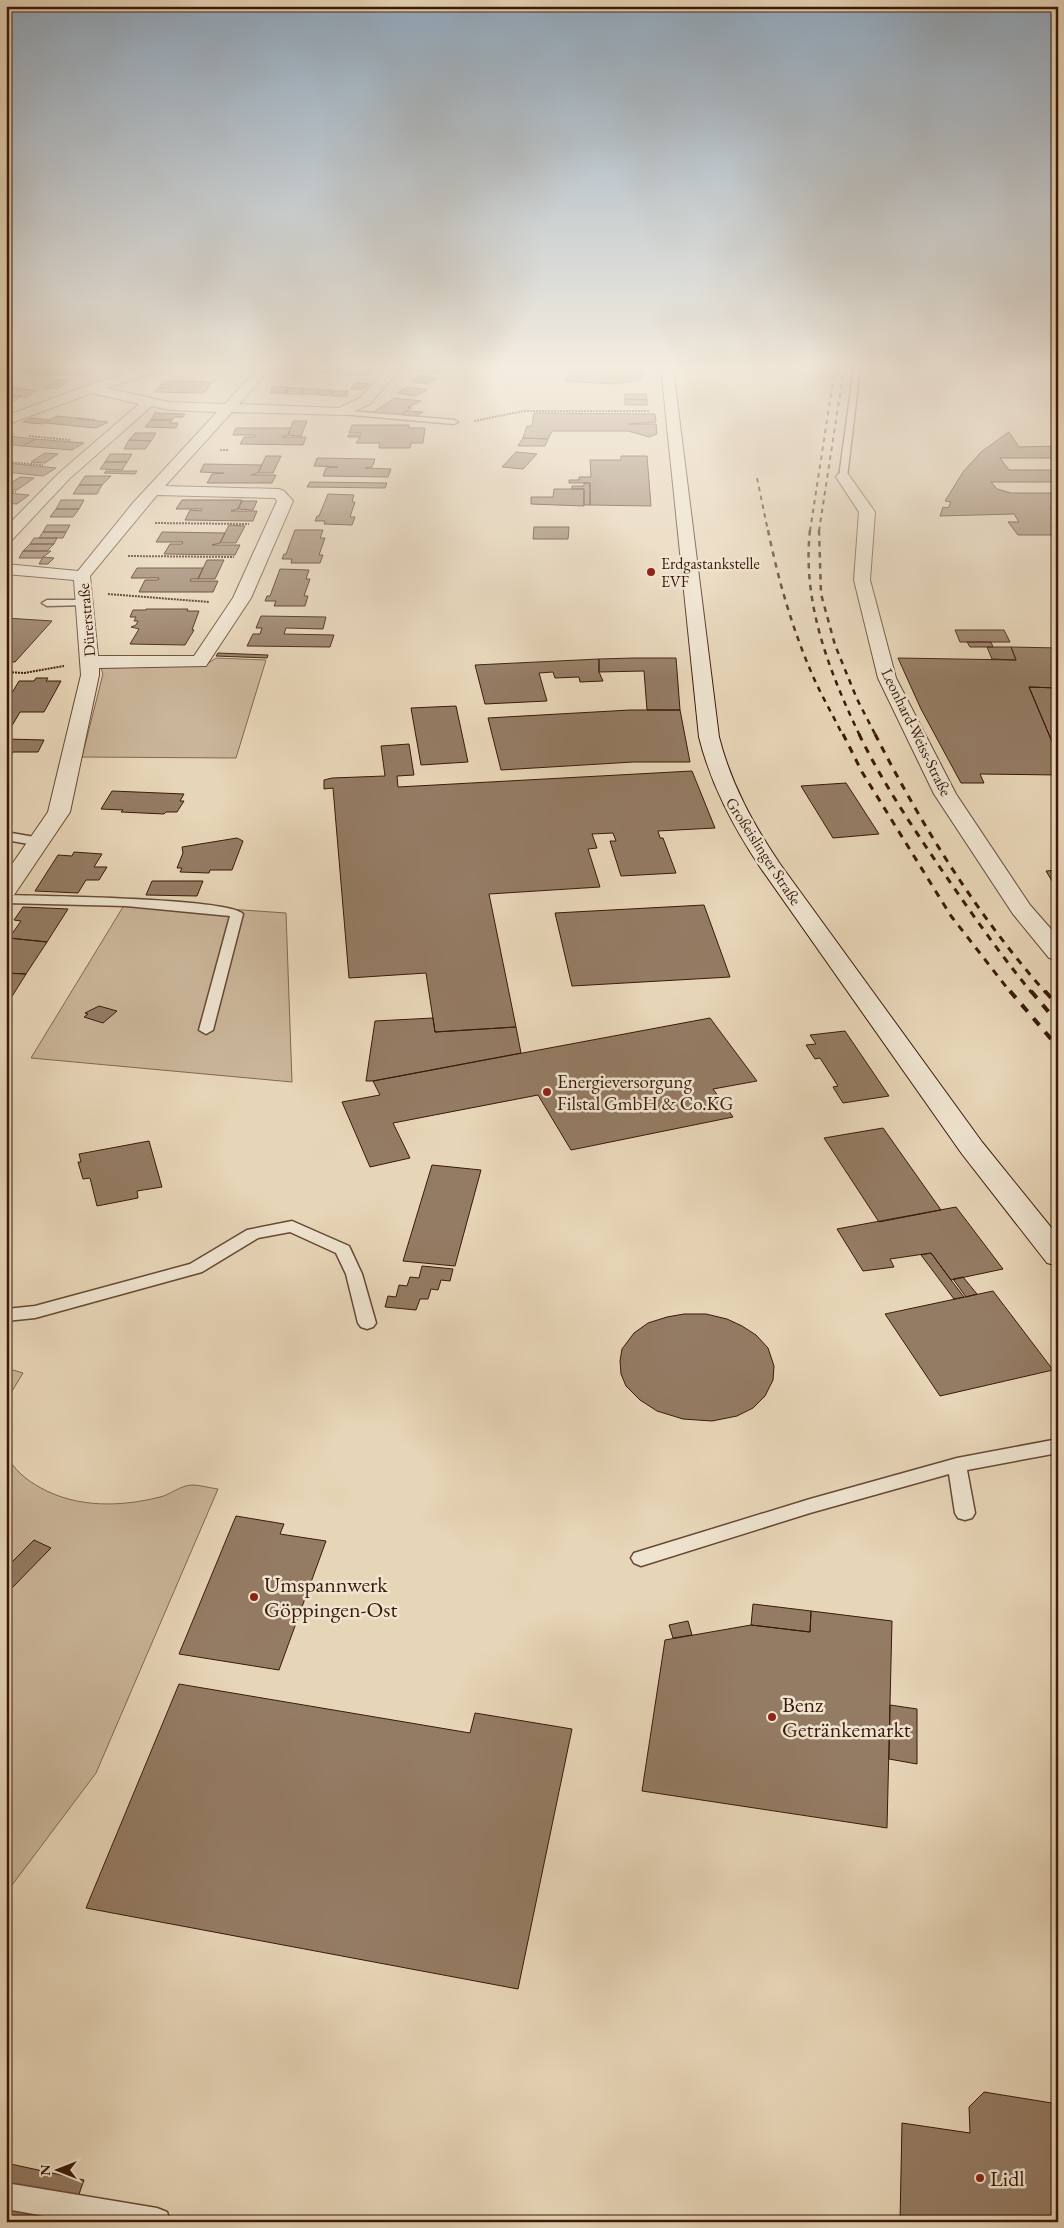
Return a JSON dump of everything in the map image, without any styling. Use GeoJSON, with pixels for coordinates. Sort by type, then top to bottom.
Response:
{"type":"FeatureCollection","features":[{"type":"Feature","properties":{"kind":"street"},"geometry":{"type":"LineString","coordinates":[[6,537],[69,472]]}},
{"type":"Feature","properties":{"kind":"street","name":"Dürerstraße"},"geometry":{"type":"LineString","coordinates":[[6,890],[59,812],[90,675],[83,590],[98,556],[169,472]]}},
{"type":"Feature","properties":{"kind":"street","name":"Großeislinger Straße"},"geometry":{"type":"LineString","coordinates":[[679,472],[709,737],[715,764],[724,788],[740,821],[770,867],[972,1148],[1058,1256]]}},
{"type":"Feature","properties":{"kind":"street","name":"Leonhard-Weiss-Straße"},"geometry":{"type":"LineString","coordinates":[[843,477],[868,512],[862,556],[862,580],[887,678],[945,794],[1021,909],[1058,953]]}},
{"type":"Feature","properties":{"kind":"street"},"geometry":{"type":"LineString","coordinates":[[89,662],[199,662],[239,601],[286,501],[279,494],[153,490]]}},
{"type":"Feature","properties":{"kind":"street"},"geometry":{"type":"LineString","coordinates":[[6,569],[83,590]]}},
{"type":"Feature","properties":{"kind":"lane","name":"Leonhard-Weiss-Straße"},"geometry":{"type":"LineString","coordinates":[[843,477],[844,472]]}},
{"type":"Feature","properties":{"kind":"lane"},"geometry":{"type":"LineString","coordinates":[[47,603],[83,590]]}},
{"type":"Feature","properties":{"kind":"lane"},"geometry":{"type":"LineString","coordinates":[[6,836],[40,842]]}},
{"type":"Feature","properties":{"kind":"lane"},"geometry":{"type":"LineString","coordinates":[[6,899],[126,902],[224,910],[237,914],[206,1030]]}},
{"type":"Feature","properties":{"kind":"lane"},"geometry":{"type":"LineString","coordinates":[[6,1315],[35,1312],[196,1268],[253,1234],[292,1226],[343,1250],[354,1274],[367,1323]]}},
{"type":"Feature","properties":{"kind":"lane"},"geometry":{"type":"LineString","coordinates":[[640,1558],[810,1506],[957,1465],[1058,1446]]}},
{"type":"Feature","properties":{"kind":"lane"},"geometry":{"type":"LineString","coordinates":[[957,1465],[965,1513]]}},
{"type":"Feature","properties":{"kind":"lane"},"geometry":{"type":"LineString","coordinates":[[6,2196],[157,2222]]}},
{"type":"Feature","properties":{"kind":"path"},"geometry":{"type":"LineString","coordinates":[[125,522],[275,524]]}},
{"type":"Feature","properties":{"kind":"path"},"geometry":{"type":"LineString","coordinates":[[98,556],[260,558]]}},
{"type":"Feature","properties":{"kind":"path"},"geometry":{"type":"LineString","coordinates":[[83,590],[239,601]]}},
{"type":"Feature","properties":{"kind":"path"},"geometry":{"type":"LineString","coordinates":[[6,672],[24,673],[89,662]]}},
{"type":"Feature","properties":{"kind":"shaded area"},"geometry":{"type":"Polygon","coordinates":[[[216,658],[266,660],[236,758],[82,757],[103,674],[100,665],[204,666],[216,658]]]}},
{"type":"Feature","properties":{"kind":"shaded area"},"geometry":{"type":"Polygon","coordinates":[[[126,902],[286,913],[292,1082],[31,1058],[126,902]]]}},
{"type":"Feature","properties":{"kind":"shaded area"},"geometry":{"type":"Polygon","coordinates":[[[6,1368],[23,1373],[6,1401],[6,1368]]]}},
{"type":"Feature","properties":{"kind":"shaded area"},"geometry":{"type":"Polygon","coordinates":[[[6,1454],[16,1469],[35,1485],[55,1495],[84,1502],[99,1504],[130,1503],[164,1496],[192,1485],[218,1489],[96,1773],[6,1893],[6,1454]]]}},
{"type":"Feature","properties":{"kind":"building"},"geometry":{"type":"Polygon","coordinates":[[[6,472],[50,472],[43,476],[6,472]]]}},
{"type":"Feature","properties":{"kind":"building"},"geometry":{"type":"Polygon","coordinates":[[[105,472],[136,472],[135,474],[105,472]]]}},
{"type":"Feature","properties":{"kind":"building"},"geometry":{"type":"Polygon","coordinates":[[[200,472],[259,472],[251,475],[276,475],[272,483],[207,483],[212,474],[224,473],[200,472]]]}},
{"type":"Feature","properties":{"kind":"building"},"geometry":{"type":"Polygon","coordinates":[[[325,472],[390,472],[388,477],[323,476],[325,472]]]}},
{"type":"Feature","properties":{"kind":"building"},"geometry":{"type":"Polygon","coordinates":[[[591,472],[648,472],[651,506],[590,505],[590,483],[569,483],[569,480],[579,480],[579,477],[591,477],[591,472]]]}},
{"type":"Feature","properties":{"kind":"building"},"geometry":{"type":"Polygon","coordinates":[[[963,472],[1058,472],[1058,482],[991,482],[997,489],[1011,493],[1058,493],[1058,508],[1050,508],[1058,518],[1058,535],[1018,535],[1008,522],[1019,522],[1014,514],[940,516],[943,507],[948,508],[951,502],[945,501],[963,472]]]}},
{"type":"Feature","properties":{"kind":"building"},"geometry":{"type":"Polygon","coordinates":[[[85,476],[111,476],[102,485],[79,485],[85,476]]]}},
{"type":"Feature","properties":{"kind":"building"},"geometry":{"type":"Polygon","coordinates":[[[20,477],[34,478],[17,490],[6,489],[6,486],[20,477]]]}},
{"type":"Feature","properties":{"kind":"building"},"geometry":{"type":"Polygon","coordinates":[[[310,482],[387,483],[385,488],[307,487],[310,482]]]}},
{"type":"Feature","properties":{"kind":"building"},"geometry":{"type":"Polygon","coordinates":[[[584,483],[590,483],[590,505],[584,505],[584,489],[572,489],[572,486],[584,486],[584,483]]]}},
{"type":"Feature","properties":{"kind":"building"},"geometry":{"type":"Polygon","coordinates":[[[79,485],[102,485],[97,494],[73,494],[79,485]]]}},
{"type":"Feature","properties":{"kind":"building"},"geometry":{"type":"Polygon","coordinates":[[[554,489],[584,489],[584,506],[531,504],[531,497],[553,497],[554,489]]]}},
{"type":"Feature","properties":{"kind":"building"},"geometry":{"type":"Polygon","coordinates":[[[6,493],[29,495],[17,504],[6,503],[6,493]]]}},
{"type":"Feature","properties":{"kind":"building"},"geometry":{"type":"Polygon","coordinates":[[[328,494],[354,495],[352,502],[355,502],[350,517],[355,517],[352,525],[324,524],[325,521],[315,521],[328,494]]]}},
{"type":"Feature","properties":{"kind":"building"},"geometry":{"type":"Polygon","coordinates":[[[61,500],[84,500],[79,509],[56,509],[61,500]]]}},
{"type":"Feature","properties":{"kind":"building"},"geometry":{"type":"Polygon","coordinates":[[[182,500],[242,500],[238,509],[231,511],[257,511],[253,521],[185,520],[190,510],[201,511],[202,509],[176,509],[182,500]]]}},
{"type":"Feature","properties":{"kind":"building"},"geometry":{"type":"Polygon","coordinates":[[[242,501],[257,501],[253,510],[238,509],[242,501]]]}},
{"type":"Feature","properties":{"kind":"building"},"geometry":{"type":"Polygon","coordinates":[[[56,509],[79,509],[73,517],[50,517],[56,509]]]}},
{"type":"Feature","properties":{"kind":"building"},"geometry":{"type":"Polygon","coordinates":[[[47,525],[70,525],[66,532],[43,532],[47,525]]]}},
{"type":"Feature","properties":{"kind":"building"},"geometry":{"type":"Polygon","coordinates":[[[229,525],[245,526],[236,543],[220,543],[229,525]]]}},
{"type":"Feature","properties":{"kind":"building"},"geometry":{"type":"Polygon","coordinates":[[[534,527],[569,527],[568,539],[533,539],[534,527]]]}},
{"type":"Feature","properties":{"kind":"building"},"geometry":{"type":"Polygon","coordinates":[[[295,530],[323,530],[320,538],[325,538],[319,555],[323,555],[320,563],[291,563],[292,559],[282,559],[284,554],[286,554],[295,530]]]}},
{"type":"Feature","properties":{"kind":"building"},"geometry":{"type":"Polygon","coordinates":[[[43,532],[66,532],[63,538],[39,538],[43,532]]]}},
{"type":"Feature","properties":{"kind":"building"},"geometry":{"type":"Polygon","coordinates":[[[162,532],[225,533],[220,543],[212,545],[240,545],[235,555],[164,554],[170,544],[182,544],[183,542],[156,542],[162,532]]]}},
{"type":"Feature","properties":{"kind":"building"},"geometry":{"type":"Polygon","coordinates":[[[34,538],[57,538],[54,544],[30,544],[34,538]]]}},
{"type":"Feature","properties":{"kind":"building"},"geometry":{"type":"Polygon","coordinates":[[[30,544],[54,544],[47,551],[23,551],[30,544]]]}},
{"type":"Feature","properties":{"kind":"building"},"geometry":{"type":"Polygon","coordinates":[[[23,551],[51,551],[42,558],[19,558],[23,551]]]}},
{"type":"Feature","properties":{"kind":"building"},"geometry":{"type":"Polygon","coordinates":[[[43,557],[54,558],[48,564],[39,564],[43,557]]]}},
{"type":"Feature","properties":{"kind":"building"},"geometry":{"type":"Polygon","coordinates":[[[207,560],[224,560],[215,579],[198,579],[207,560]]]}},
{"type":"Feature","properties":{"kind":"building"},"geometry":{"type":"Polygon","coordinates":[[[137,568],[203,568],[198,579],[191,579],[190,581],[218,581],[213,592],[139,592],[145,580],[158,580],[159,578],[131,578],[137,568]]]}},
{"type":"Feature","properties":{"kind":"building"},"geometry":{"type":"Polygon","coordinates":[[[280,569],[309,570],[306,579],[310,579],[304,596],[308,596],[305,606],[274,606],[276,601],[265,601],[267,596],[270,596],[280,569]]]}},
{"type":"Feature","properties":{"kind":"building"},"geometry":{"type":"Polygon","coordinates":[[[188,609],[187,611],[199,611],[192,630],[194,630],[185,645],[130,644],[139,629],[131,627],[136,625],[138,621],[134,621],[136,617],[130,617],[133,610],[188,609]]]}},
{"type":"Feature","properties":{"kind":"building"},"geometry":{"type":"Polygon","coordinates":[[[261,616],[326,617],[323,629],[286,628],[284,634],[334,635],[330,647],[247,646],[253,634],[260,634],[262,628],[256,628],[261,616]]]}},
{"type":"Feature","properties":{"kind":"building"},"geometry":{"type":"Polygon","coordinates":[[[6,618],[52,621],[15,662],[6,662],[6,618]]]}},
{"type":"Feature","properties":{"kind":"building"},"geometry":{"type":"Polygon","coordinates":[[[955,630],[1004,630],[1010,642],[960,642],[955,630]]]}},
{"type":"Feature","properties":{"kind":"building"},"geometry":{"type":"Polygon","coordinates":[[[967,642],[991,642],[993,647],[970,647],[967,642]]]}},
{"type":"Feature","properties":{"kind":"building"},"geometry":{"type":"Polygon","coordinates":[[[987,647],[1011,647],[1016,660],[992,659],[987,647]]]}},
{"type":"Feature","properties":{"kind":"building"},"geometry":{"type":"Polygon","coordinates":[[[1011,647],[1058,648],[1058,688],[1029,687],[1058,756],[1058,775],[980,774],[984,783],[961,783],[921,709],[898,658],[1016,660],[1011,647]]]}},
{"type":"Feature","properties":{"kind":"building"},"geometry":{"type":"Polygon","coordinates":[[[218,653],[268,655],[267,658],[216,656],[218,653]]]}},
{"type":"Feature","properties":{"kind":"building"},"geometry":{"type":"Polygon","coordinates":[[[676,658],[680,710],[647,710],[644,671],[599,672],[599,659],[676,658]]]}},
{"type":"Feature","properties":{"kind":"building"},"geometry":{"type":"Polygon","coordinates":[[[599,659],[599,672],[603,681],[580,682],[579,677],[555,678],[553,672],[539,673],[547,701],[485,704],[475,665],[599,659]]]}},
{"type":"Feature","properties":{"kind":"building"},"geometry":{"type":"Polygon","coordinates":[[[36,678],[48,678],[46,681],[61,681],[44,712],[20,712],[6,736],[6,703],[19,681],[34,681],[36,678]]]}},
{"type":"Feature","properties":{"kind":"building"},"geometry":{"type":"Polygon","coordinates":[[[1029,687],[1057,688],[1058,690],[1058,756],[1029,687]]]}},
{"type":"Feature","properties":{"kind":"building"},"geometry":{"type":"Polygon","coordinates":[[[456,706],[468,762],[421,765],[411,708],[456,706]]]}},
{"type":"Feature","properties":{"kind":"building"},"geometry":{"type":"Polygon","coordinates":[[[630,710],[680,710],[690,762],[633,762],[501,770],[488,718],[630,710]]]}},
{"type":"Feature","properties":{"kind":"building"},"geometry":{"type":"Polygon","coordinates":[[[6,739],[44,740],[38,752],[13,752],[6,765],[6,739]]]}},
{"type":"Feature","properties":{"kind":"building"},"geometry":{"type":"Polygon","coordinates":[[[409,744],[414,775],[397,776],[398,787],[692,771],[715,828],[658,831],[660,838],[663,838],[676,873],[621,876],[610,841],[616,841],[613,833],[592,834],[597,848],[588,849],[600,887],[489,894],[516,1027],[435,1032],[426,973],[349,978],[333,788],[324,789],[324,780],[332,778],[385,776],[381,746],[409,744]]]}},
{"type":"Feature","properties":{"kind":"building"},"geometry":{"type":"Polygon","coordinates":[[[846,783],[879,834],[833,838],[801,786],[846,783]]]}},
{"type":"Feature","properties":{"kind":"building"},"geometry":{"type":"Polygon","coordinates":[[[112,791],[184,794],[180,801],[184,801],[177,812],[166,812],[164,814],[101,809],[112,791]]]}},
{"type":"Feature","properties":{"kind":"building"},"geometry":{"type":"Polygon","coordinates":[[[237,838],[243,841],[232,870],[210,870],[209,873],[180,872],[182,868],[177,868],[183,853],[182,847],[237,838]]]}},
{"type":"Feature","properties":{"kind":"building"},"geometry":{"type":"Polygon","coordinates":[[[74,852],[102,854],[94,867],[107,867],[99,880],[86,880],[78,893],[35,891],[58,855],[72,856],[74,852]]]}},
{"type":"Feature","properties":{"kind":"building"},"geometry":{"type":"Polygon","coordinates":[[[1058,870],[1058,891],[1046,871],[1058,870]]]}},
{"type":"Feature","properties":{"kind":"building"},"geometry":{"type":"Polygon","coordinates":[[[152,881],[203,881],[197,896],[146,895],[152,881]]]}},
{"type":"Feature","properties":{"kind":"building"},"geometry":{"type":"Polygon","coordinates":[[[704,905],[730,977],[572,986],[555,913],[704,905]]]}},
{"type":"Feature","properties":{"kind":"building"},"geometry":{"type":"Polygon","coordinates":[[[23,907],[68,909],[47,942],[9,938],[21,921],[14,920],[23,907]]]}},
{"type":"Feature","properties":{"kind":"building"},"geometry":{"type":"Polygon","coordinates":[[[9,938],[47,942],[26,974],[6,973],[6,943],[9,938]]]}},
{"type":"Feature","properties":{"kind":"building"},"geometry":{"type":"Polygon","coordinates":[[[6,973],[26,974],[6,1006],[6,973]]]}},
{"type":"Feature","properties":{"kind":"building"},"geometry":{"type":"Polygon","coordinates":[[[99,1006],[117,1011],[103,1023],[84,1017],[88,1014],[85,1013],[99,1006]]]}},
{"type":"Feature","properties":{"kind":"building"},"geometry":{"type":"Polygon","coordinates":[[[433,1018],[435,1032],[516,1027],[521,1053],[366,1081],[375,1021],[433,1018]]]}},
{"type":"Feature","properties":{"kind":"building","name":"Energieversorgung Filstal GmbH & Co.KG"},"geometry":{"type":"Polygon","coordinates":[[[710,1018],[757,1081],[713,1089],[733,1117],[571,1150],[538,1095],[393,1123],[410,1158],[370,1167],[342,1102],[380,1095],[373,1081],[710,1018]]]}},
{"type":"Feature","properties":{"kind":"building"},"geometry":{"type":"Polygon","coordinates":[[[845,1031],[889,1096],[843,1103],[833,1087],[838,1086],[820,1058],[815,1059],[806,1045],[816,1044],[810,1035],[845,1031]]]}},
{"type":"Feature","properties":{"kind":"building"},"geometry":{"type":"Polygon","coordinates":[[[883,1128],[941,1210],[879,1222],[824,1138],[883,1128]]]}},
{"type":"Feature","properties":{"kind":"building"},"geometry":{"type":"Polygon","coordinates":[[[149,1141],[162,1187],[137,1191],[138,1198],[97,1206],[90,1178],[83,1179],[78,1162],[81,1162],[79,1154],[149,1141]]]}},
{"type":"Feature","properties":{"kind":"building"},"geometry":{"type":"Polygon","coordinates":[[[432,1165],[481,1170],[455,1266],[403,1261],[432,1165]]]}},
{"type":"Feature","properties":{"kind":"building"},"geometry":{"type":"Polygon","coordinates":[[[956,1207],[1003,1269],[951,1280],[931,1253],[890,1259],[894,1267],[863,1271],[837,1229],[956,1207]]]}},
{"type":"Feature","properties":{"kind":"building"},"geometry":{"type":"Polygon","coordinates":[[[931,1253],[964,1297],[954,1299],[921,1255],[931,1253]]]}},
{"type":"Feature","properties":{"kind":"building"},"geometry":{"type":"Polygon","coordinates":[[[422,1266],[453,1269],[450,1281],[441,1280],[438,1290],[431,1289],[428,1299],[420,1299],[416,1310],[385,1307],[388,1296],[396,1297],[399,1285],[407,1286],[410,1277],[419,1278],[422,1266]]]}},
{"type":"Feature","properties":{"kind":"building"},"geometry":{"type":"Polygon","coordinates":[[[963,1277],[977,1294],[966,1297],[953,1279],[963,1277]]]}},
{"type":"Feature","properties":{"kind":"building"},"geometry":{"type":"Polygon","coordinates":[[[993,1291],[1053,1370],[940,1396],[885,1314],[993,1291]]]}},
{"type":"Feature","properties":{"kind":"building"},"geometry":{"type":"Polygon","coordinates":[[[684,1314],[706,1314],[727,1319],[756,1335],[768,1348],[774,1366],[773,1380],[765,1396],[753,1408],[737,1416],[712,1421],[683,1419],[657,1411],[640,1400],[626,1386],[621,1374],[620,1361],[622,1349],[634,1333],[648,1323],[684,1314]]]}},
{"type":"Feature","properties":{"kind":"building","name":"Umspannwerk Göppingen-Ost"},"geometry":{"type":"Polygon","coordinates":[[[236,1516],[284,1524],[280,1534],[326,1541],[279,1670],[179,1654],[236,1516]]]}},
{"type":"Feature","properties":{"kind":"building"},"geometry":{"type":"Polygon","coordinates":[[[34,1540],[51,1548],[6,1594],[6,1568],[34,1540]]]}},
{"type":"Feature","properties":{"kind":"building"},"geometry":{"type":"Polygon","coordinates":[[[753,1604],[811,1611],[810,1632],[751,1625],[753,1604]]]}},
{"type":"Feature","properties":{"kind":"building","name":"Benz Getränkemarkt"},"geometry":{"type":"Polygon","coordinates":[[[811,1611],[892,1621],[887,1828],[642,1791],[665,1640],[751,1625],[810,1632],[811,1611]]]}},
{"type":"Feature","properties":{"kind":"building"},"geometry":{"type":"Polygon","coordinates":[[[688,1621],[692,1635],[673,1638],[669,1625],[688,1621]]]}},
{"type":"Feature","properties":{"kind":"building"},"geometry":{"type":"Polygon","coordinates":[[[179,1684],[470,1733],[475,1713],[572,1729],[518,1989],[86,1908],[179,1684]]]}},
{"type":"Feature","properties":{"kind":"building"},"geometry":{"type":"Polygon","coordinates":[[[890,1705],[917,1709],[917,1764],[889,1759],[890,1705]]]}},
{"type":"Feature","properties":{"kind":"building","name":"Lidl"},"geometry":{"type":"Polygon","coordinates":[[[984,2092],[1058,2104],[1058,2222],[900,2222],[902,2123],[970,2133],[969,2107],[984,2092]]]}},
{"type":"Feature","properties":{"kind":"building"},"geometry":{"type":"Polygon","coordinates":[[[6,2163],[84,2180],[69,2222],[6,2222],[6,2163]]]}},
{"type":"Feature","properties":{"kind":"railway"},"geometry":{"type":"LineString","coordinates":[[810,531],[819,472]]}},
{"type":"Feature","properties":{"kind":"railway"},"geometry":{"type":"LineString","coordinates":[[819,531],[828,472]]}},
{"type":"Feature","properties":{"kind":"railway"},"geometry":{"type":"LineString","coordinates":[[757,478],[768,531]]}},
{"type":"Feature","properties":{"kind":"railway"},"geometry":{"type":"LineString","coordinates":[[768,530],[776,567],[798,639],[816,682],[843,736]]}},
{"type":"Feature","properties":{"kind":"railway"},"geometry":{"type":"LineString","coordinates":[[810,530],[810,584],[820,636],[828,662],[860,736]]}},
{"type":"Feature","properties":{"kind":"railway"},"geometry":{"type":"LineString","coordinates":[[819,531],[821,594],[835,645],[857,699],[876,736]]}},
{"type":"Feature","properties":{"kind":"railway"},"geometry":{"type":"LineString","coordinates":[[843,734],[862,772],[951,916],[1011,993]]}},
{"type":"Feature","properties":{"kind":"railway"},"geometry":{"type":"LineString","coordinates":[[875,734],[912,802],[952,869],[997,933],[1046,993]]}},
{"type":"Feature","properties":{"kind":"railway"},"geometry":{"type":"LineString","coordinates":[[860,736],[887,786],[919,837],[985,932],[1032,993]]}},
{"type":"Feature","properties":{"kind":"railway"},"geometry":{"type":"LineString","coordinates":[[1010,991],[1058,1047]]}},
{"type":"Feature","properties":{"kind":"railway"},"geometry":{"type":"LineString","coordinates":[[1031,991],[1058,1023]]}},
{"type":"Feature","properties":{"kind":"railway"},"geometry":{"type":"LineString","coordinates":[[1045,991],[1058,1006]]}},
{"type":"Feature","properties":{"kind":"place","name":"Erdgastankstelle EVF"},"geometry":{"type":"Point","coordinates":[651,572]}},
{"type":"Feature","properties":{"kind":"place","name":"Energieversorgung Filstal GmbH & Co.KG"},"geometry":{"type":"Point","coordinates":[547,1092]}},
{"type":"Feature","properties":{"kind":"place","name":"Umspannwerk Göppingen-Ost"},"geometry":{"type":"Point","coordinates":[254,1597]}},
{"type":"Feature","properties":{"kind":"place","name":"Benz Getränkemarkt"},"geometry":{"type":"Point","coordinates":[772,1717]}},
{"type":"Feature","properties":{"kind":"place","name":"Lidl"},"geometry":{"type":"Point","coordinates":[980,2178]}}]}
